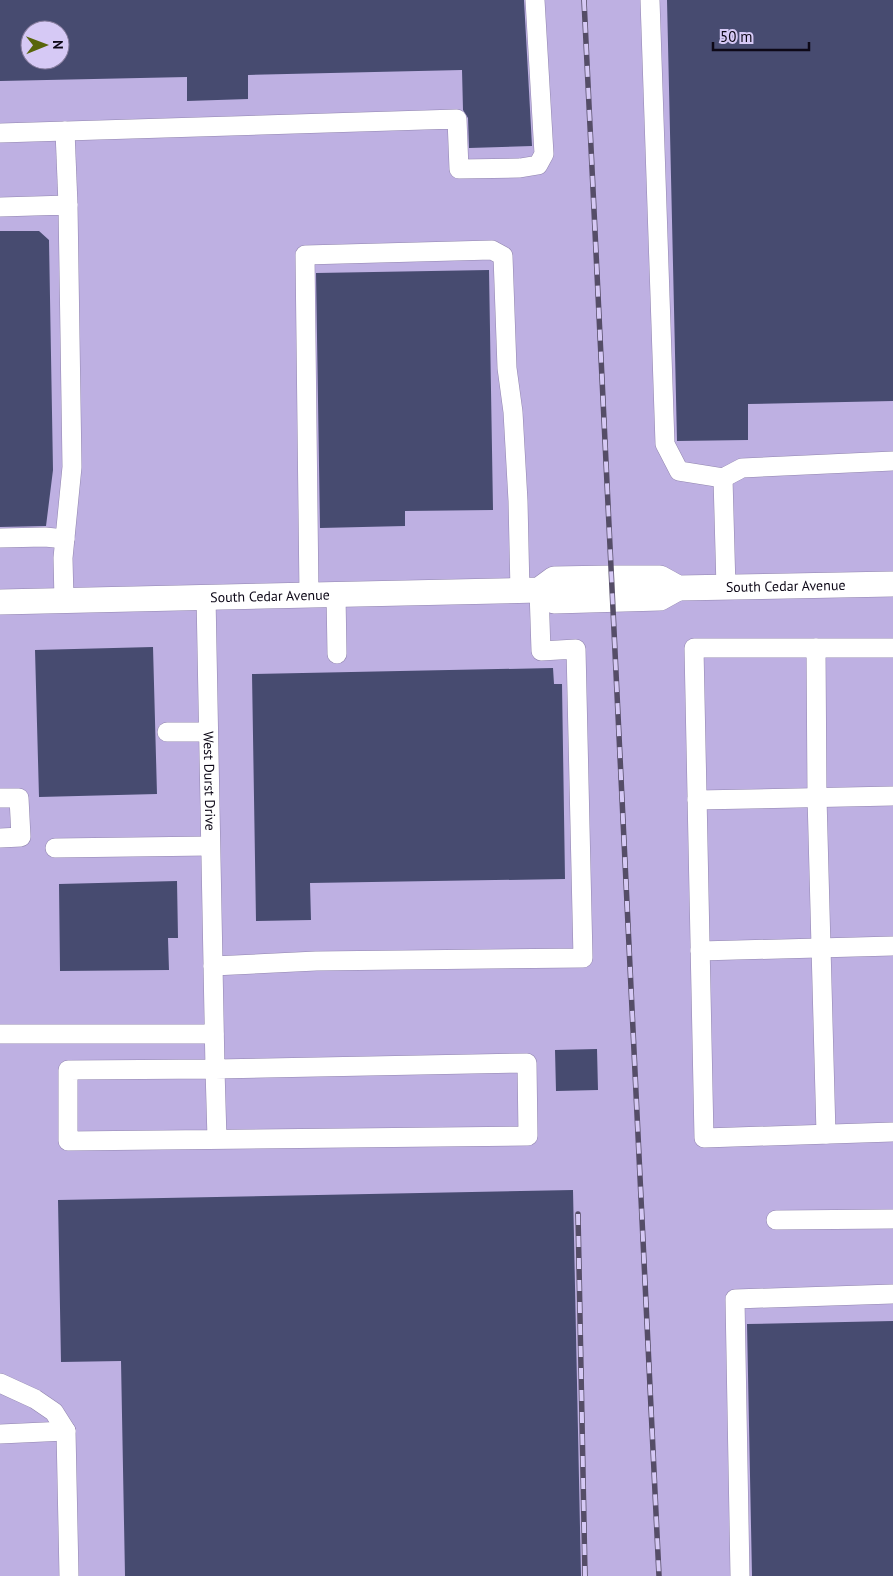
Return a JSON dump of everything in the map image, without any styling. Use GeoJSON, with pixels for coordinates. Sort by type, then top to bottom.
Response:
{"type":"FeatureCollection","features":[{"type":"Feature","properties":{"kind":"main road","name":"South Cedar Avenue"},"geometry":{"type":"LineString","coordinates":[[0,602],[529,590],[554,601],[564,601],[660,598],[678,588],[893,584]]}},
{"type":"Feature","properties":{"kind":"street"},"geometry":{"type":"LineString","coordinates":[[0,133],[457,119],[459,169],[520,168],[538,165],[544,154],[535,0]]}},
{"type":"Feature","properties":{"kind":"street"},"geometry":{"type":"LineString","coordinates":[[650,0],[666,444],[679,471],[723,478],[742,468],[893,461]]}},
{"type":"Feature","properties":{"kind":"street"},"geometry":{"type":"LineString","coordinates":[[64,600],[63,558],[72,467],[66,131]]}},
{"type":"Feature","properties":{"kind":"street"},"geometry":{"type":"LineString","coordinates":[[0,207],[68,205]]}},
{"type":"Feature","properties":{"kind":"street"},"geometry":{"type":"LineString","coordinates":[[213,966],[316,961],[583,958],[576,649],[541,651],[529,590],[518,501],[513,412],[506,368],[503,256],[492,250],[305,254],[309,595]]}},
{"type":"Feature","properties":{"kind":"street"},"geometry":{"type":"LineString","coordinates":[[723,478],[726,588]]}},
{"type":"Feature","properties":{"kind":"street"},"geometry":{"type":"LineString","coordinates":[[0,538],[45,537],[65,539]]}},
{"type":"Feature","properties":{"kind":"street"},"geometry":{"type":"LineString","coordinates":[[336,594],[337,654]]}},
{"type":"Feature","properties":{"kind":"street","name":"West Durst Drive"},"geometry":{"type":"LineString","coordinates":[[206,596],[216,1139]]}},
{"type":"Feature","properties":{"kind":"street"},"geometry":{"type":"LineString","coordinates":[[893,648],[694,648],[704,1138],[893,1132]]}},
{"type":"Feature","properties":{"kind":"street"},"geometry":{"type":"LineString","coordinates":[[816,648],[817,797],[826,1134]]}},
{"type":"Feature","properties":{"kind":"street"},"geometry":{"type":"LineString","coordinates":[[167,732],[208,732]]}},
{"type":"Feature","properties":{"kind":"street"},"geometry":{"type":"LineString","coordinates":[[697,800],[893,796]]}},
{"type":"Feature","properties":{"kind":"street"},"geometry":{"type":"LineString","coordinates":[[0,798],[19,798],[21,837],[0,838]]}},
{"type":"Feature","properties":{"kind":"street"},"geometry":{"type":"LineString","coordinates":[[55,848],[210,846]]}},
{"type":"Feature","properties":{"kind":"street"},"geometry":{"type":"LineString","coordinates":[[700,951],[893,946]]}},
{"type":"Feature","properties":{"kind":"street"},"geometry":{"type":"LineString","coordinates":[[0,1034],[214,1034]]}},
{"type":"Feature","properties":{"kind":"street"},"geometry":{"type":"LineString","coordinates":[[527,1063],[528,1136],[68,1141],[68,1070],[215,1069],[527,1063]]}},
{"type":"Feature","properties":{"kind":"street"},"geometry":{"type":"LineString","coordinates":[[776,1220],[893,1219]]}},
{"type":"Feature","properties":{"kind":"street"},"geometry":{"type":"LineString","coordinates":[[740,1576],[735,1300],[893,1294]]}},
{"type":"Feature","properties":{"kind":"street"},"geometry":{"type":"LineString","coordinates":[[0,1383],[35,1399],[54,1412],[66,1431],[69,1576]]}},
{"type":"Feature","properties":{"kind":"street"},"geometry":{"type":"LineString","coordinates":[[0,1434],[66,1431]]}},
{"type":"Feature","properties":{"kind":"shaded area"},"geometry":{"type":"Polygon","coordinates":[[[0,0],[893,0],[893,1576],[0,1576],[0,0]]]}},
{"type":"Feature","properties":{"kind":"building"},"geometry":{"type":"Polygon","coordinates":[[[0,0],[524,0],[532,146],[469,148],[468,118],[463,110],[462,70],[248,75],[248,99],[187,101],[187,77],[0,81],[0,0]]]}},
{"type":"Feature","properties":{"kind":"building"},"geometry":{"type":"Polygon","coordinates":[[[667,0],[893,0],[893,401],[748,404],[748,440],[677,441],[667,0]]]}},
{"type":"Feature","properties":{"kind":"building"},"geometry":{"type":"Polygon","coordinates":[[[0,231],[39,231],[49,240],[53,470],[46,526],[0,527],[0,231]]]}},
{"type":"Feature","properties":{"kind":"building"},"geometry":{"type":"Polygon","coordinates":[[[489,270],[493,510],[405,511],[405,526],[320,528],[316,273],[489,270]]]}},
{"type":"Feature","properties":{"kind":"building"},"geometry":{"type":"Polygon","coordinates":[[[153,647],[157,794],[39,797],[35,650],[153,647]]]}},
{"type":"Feature","properties":{"kind":"building"},"geometry":{"type":"Polygon","coordinates":[[[553,668],[554,684],[562,684],[565,879],[310,883],[311,920],[256,921],[252,674],[553,668]]]}},
{"type":"Feature","properties":{"kind":"building"},"geometry":{"type":"Polygon","coordinates":[[[177,881],[178,938],[168,938],[169,970],[60,971],[59,884],[177,881]]]}},
{"type":"Feature","properties":{"kind":"building"},"geometry":{"type":"Polygon","coordinates":[[[597,1049],[598,1090],[556,1091],[555,1050],[597,1049]]]}},
{"type":"Feature","properties":{"kind":"building"},"geometry":{"type":"Polygon","coordinates":[[[573,1190],[581,1576],[125,1576],[121,1361],[61,1362],[58,1200],[573,1190]]]}},
{"type":"Feature","properties":{"kind":"building"},"geometry":{"type":"Polygon","coordinates":[[[893,1321],[893,1576],[752,1576],[747,1324],[893,1321]]]}},
{"type":"Feature","properties":{"kind":"railway"},"geometry":{"type":"LineString","coordinates":[[584,0],[659,1576]]}},
{"type":"Feature","properties":{"kind":"railway"},"geometry":{"type":"LineString","coordinates":[[578,1214],[585,1576]]}}]}
